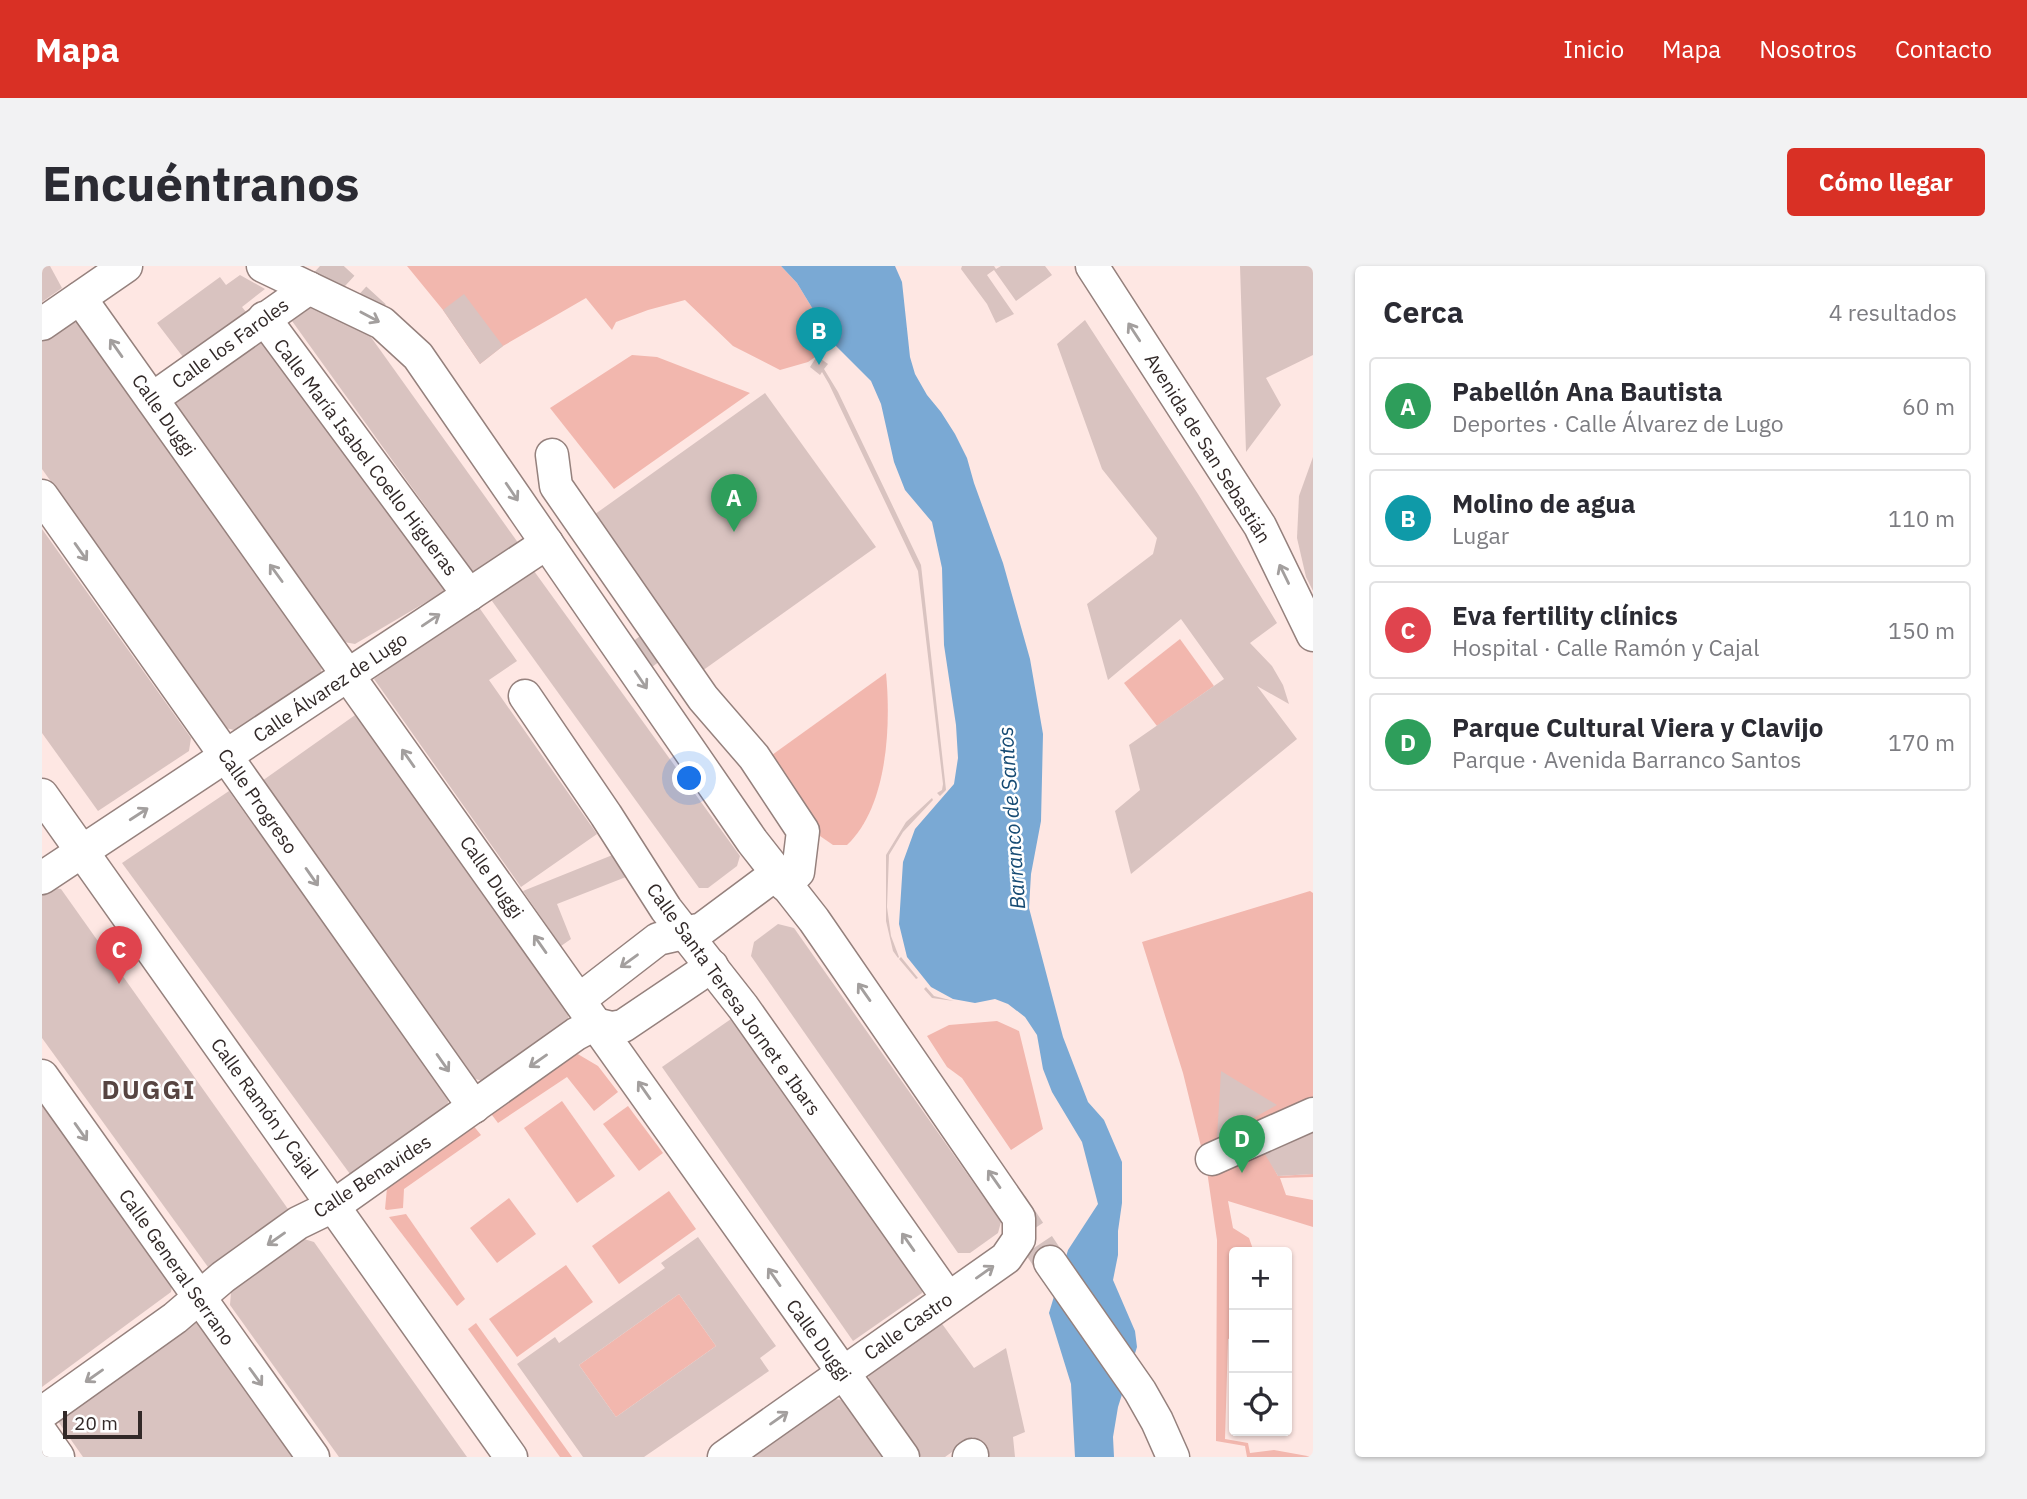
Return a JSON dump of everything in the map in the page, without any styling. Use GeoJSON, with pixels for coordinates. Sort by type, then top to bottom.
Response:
{"type":"FeatureCollection","features":[{"type":"Feature","properties":{"kind":"street"},"geometry":{"type":"LineString","coordinates":[[42,324],[126,266]]}},
{"type":"Feature","properties":{"kind":"street"},"geometry":{"type":"LineString","coordinates":[[263,266],[382,323],[418,356],[781,879],[798,872],[803,831],[754,757],[703,698],[556,486],[552,455]]}},
{"type":"Feature","properties":{"kind":"street","name":"Avenida de San Sebastián"},"geometry":{"type":"LineString","coordinates":[[1106,270],[1260,526],[1313,635]]}},
{"type":"Feature","properties":{"kind":"street","name":"Calle los Faroles"},"geometry":{"type":"LineString","coordinates":[[152,399],[309,288]]}},
{"type":"Feature","properties":{"kind":"street","name":"Calle Duggi"},"geometry":{"type":"LineString","coordinates":[[80,298],[903,1457]]}},
{"type":"Feature","properties":{"kind":"street","name":"Calle María Isabel Coello Higueras"},"geometry":{"type":"LineString","coordinates":[[264,318],[468,595]]}},
{"type":"Feature","properties":{"kind":"street","name":"Calle Progreso"},"geometry":{"type":"LineString","coordinates":[[42,496],[474,1107]]}},
{"type":"Feature","properties":{"kind":"street","name":"Calle Álvarez de Lugo"},"geometry":{"type":"LineString","coordinates":[[42,878],[547,543]]}},
{"type":"Feature","properties":{"kind":"street","name":"Calle Santa Teresa Jornet e Ibars"},"geometry":{"type":"LineString","coordinates":[[525,696],[666,909],[712,966],[948,1298]]}},
{"type":"Feature","properties":{"kind":"street","name":"Calle Ramón y Cajal"},"geometry":{"type":"LineString","coordinates":[[42,795],[511,1457]]}},
{"type":"Feature","properties":{"kind":"street","name":"Calle Benavides"},"geometry":{"type":"LineString","coordinates":[[42,1413],[175,1318],[223,1277],[298,1223],[334,1205],[576,1034],[587,1012],[658,939],[702,929],[781,879]]}},
{"type":"Feature","properties":{"kind":"street","name":"Calle Castro"},"geometry":{"type":"LineString","coordinates":[[724,1457],[1006,1258],[1019,1239],[1018,1218],[1011,1204],[814,920],[781,879]]}},
{"type":"Feature","properties":{"kind":"street","name":"Calle Benavides"},"geometry":{"type":"LineString","coordinates":[[587,1012],[612,1028],[623,1026],[712,966]]}},
{"type":"Feature","properties":{"kind":"street","name":"Calle General Serrano"},"geometry":{"type":"LineString","coordinates":[[42,1076],[313,1457]]}},
{"type":"Feature","properties":{"kind":"street"},"geometry":{"type":"LineString","coordinates":[[1212,1159],[1313,1114]]}},
{"type":"Feature","properties":{"kind":"street"},"geometry":{"type":"LineString","coordinates":[[1051,1262],[1140,1391],[1173,1457]]}},
{"type":"Feature","properties":{"kind":"street"},"geometry":{"type":"LineString","coordinates":[[42,1434],[58,1457]]}},
{"type":"Feature","properties":{"kind":"shaded area"},"geometry":{"type":"Polygon","coordinates":[[[407,266],[781,266],[797,283],[834,344],[808,362],[780,370],[733,346],[685,300],[616,322],[612,330],[586,298],[503,346],[480,364],[443,310],[407,266]]]}},
{"type":"Feature","properties":{"kind":"shaded area"},"geometry":{"type":"Polygon","coordinates":[[[632,355],[657,357],[750,393],[614,489],[550,408],[632,355]]]}},
{"type":"Feature","properties":{"kind":"shaded area"},"geometry":{"type":"Polygon","coordinates":[[[1180,639],[1214,686],[1157,726],[1124,683],[1180,639]]]}},
{"type":"Feature","properties":{"kind":"shaded area"},"geometry":{"type":"Polygon","coordinates":[[[886,673],[887,740],[879,787],[861,829],[847,845],[833,845],[820,836],[765,760],[886,673]]]}},
{"type":"Feature","properties":{"kind":"shaded area"},"geometry":{"type":"Polygon","coordinates":[[[1310,891],[1313,893],[1313,1132],[1264,1150],[1278,1176],[1313,1174],[1313,1177],[1280,1178],[1286,1195],[1313,1200],[1313,1227],[1228,1201],[1233,1228],[1249,1238],[1252,1247],[1229,1247],[1225,1439],[1248,1443],[1250,1453],[1274,1450],[1313,1457],[1247,1457],[1245,1446],[1216,1441],[1217,1240],[1207,1171],[1183,1073],[1142,942],[1310,891]]]}},
{"type":"Feature","properties":{"kind":"shaded area"},"geometry":{"type":"Polygon","coordinates":[[[997,1021],[1019,1031],[1043,1129],[1011,1150],[962,1078],[947,1067],[927,1036],[949,1025],[997,1021]]]}},
{"type":"Feature","properties":{"kind":"shaded area"},"geometry":{"type":"Polygon","coordinates":[[[576,1053],[598,1066],[618,1092],[594,1111],[567,1077],[498,1123],[489,1111],[576,1053]]]}},
{"type":"Feature","properties":{"kind":"shaded area"},"geometry":{"type":"Polygon","coordinates":[[[562,1101],[615,1176],[577,1203],[524,1128],[562,1101]]]}},
{"type":"Feature","properties":{"kind":"shaded area"},"geometry":{"type":"Polygon","coordinates":[[[628,1106],[663,1153],[639,1171],[603,1124],[628,1106]]]}},
{"type":"Feature","properties":{"kind":"shaded area"},"geometry":{"type":"Polygon","coordinates":[[[472,1124],[481,1135],[404,1189],[403,1208],[385,1209],[387,1188],[472,1124]]]}},
{"type":"Feature","properties":{"kind":"shaded area"},"geometry":{"type":"Polygon","coordinates":[[[669,1191],[696,1229],[619,1284],[592,1246],[669,1191]]]}},
{"type":"Feature","properties":{"kind":"shaded area"},"geometry":{"type":"Polygon","coordinates":[[[509,1198],[536,1234],[497,1263],[470,1228],[509,1198]]]}},
{"type":"Feature","properties":{"kind":"shaded area"},"geometry":{"type":"Polygon","coordinates":[[[406,1214],[465,1299],[457,1306],[389,1217],[406,1214]]]}},
{"type":"Feature","properties":{"kind":"shaded area"},"geometry":{"type":"Polygon","coordinates":[[[566,1265],[593,1302],[517,1357],[489,1319],[566,1265]]]}},
{"type":"Feature","properties":{"kind":"shaded area"},"geometry":{"type":"Polygon","coordinates":[[[679,1294],[716,1346],[616,1417],[579,1365],[679,1294]]]}},
{"type":"Feature","properties":{"kind":"shaded area"},"geometry":{"type":"Polygon","coordinates":[[[476,1323],[572,1457],[560,1457],[468,1329],[476,1323]]]}},
{"type":"Feature","properties":{"kind":"water","name":"Barranco de Santos"},"geometry":{"type":"Polygon","coordinates":[[[781,266],[895,266],[902,282],[910,357],[915,374],[955,434],[967,458],[1003,563],[1030,659],[1043,734],[1041,821],[1031,874],[1029,908],[1063,1037],[1088,1102],[1104,1120],[1122,1162],[1122,1203],[1113,1280],[1135,1331],[1137,1347],[1118,1407],[1113,1437],[1114,1457],[1075,1457],[1071,1384],[1049,1313],[1068,1250],[1098,1204],[1082,1142],[1052,1092],[1043,1069],[1037,1035],[1025,1017],[1008,1004],[995,999],[975,1003],[953,999],[931,987],[907,957],[899,924],[903,862],[915,829],[954,784],[958,758],[944,645],[942,568],[932,522],[905,490],[894,462],[881,404],[871,381],[834,344],[797,283],[781,266]]]}},
{"type":"Feature","properties":{"kind":"building"},"geometry":{"type":"Polygon","coordinates":[[[42,266],[50,266],[62,288],[42,302],[42,266]]]}},
{"type":"Feature","properties":{"kind":"building"},"geometry":{"type":"Polygon","coordinates":[[[962,266],[994,266],[996,269],[1001,266],[1045,266],[1052,275],[1016,301],[994,270],[987,275],[1014,314],[996,323],[987,304],[961,269],[962,266]]]}},
{"type":"Feature","properties":{"kind":"building"},"geometry":{"type":"Polygon","coordinates":[[[1240,266],[1313,266],[1313,355],[1266,378],[1281,405],[1246,452],[1240,266]]]}},
{"type":"Feature","properties":{"kind":"building"},"geometry":{"type":"Polygon","coordinates":[[[240,275],[265,289],[242,307],[246,312],[183,357],[157,323],[220,277],[226,285],[240,275]]]}},
{"type":"Feature","properties":{"kind":"building"},"geometry":{"type":"Polygon","coordinates":[[[464,294],[503,346],[480,364],[443,310],[464,294]]]}},
{"type":"Feature","properties":{"kind":"building"},"geometry":{"type":"Polygon","coordinates":[[[315,305],[368,333],[519,544],[484,574],[472,571],[292,321],[315,305]]]}},
{"type":"Feature","properties":{"kind":"building"},"geometry":{"type":"Polygon","coordinates":[[[1085,320],[1198,494],[1277,623],[1250,643],[1272,666],[1283,685],[1289,704],[1257,686],[1297,739],[1131,874],[1115,811],[1140,790],[1129,745],[1224,679],[1181,619],[1108,680],[1087,604],[1153,554],[1157,538],[1102,469],[1057,344],[1085,320]]]}},
{"type":"Feature","properties":{"kind":"building"},"geometry":{"type":"Polygon","coordinates":[[[67,321],[80,323],[323,663],[320,676],[238,731],[226,728],[42,469],[42,338],[67,321]]]}},
{"type":"Feature","properties":{"kind":"building"},"geometry":{"type":"Polygon","coordinates":[[[268,334],[450,588],[355,644],[344,642],[173,402],[268,334]]]}},
{"type":"Feature","properties":{"kind":"building"},"geometry":{"type":"Polygon","coordinates":[[[817,356],[828,364],[824,369],[838,392],[921,565],[946,790],[940,796],[937,793],[942,790],[943,784],[918,571],[829,384],[822,372],[820,375],[810,367],[817,356]]]}},
{"type":"Feature","properties":{"kind":"building"},"geometry":{"type":"Polygon","coordinates":[[[765,393],[876,547],[702,671],[591,517],[765,393]]]}},
{"type":"Feature","properties":{"kind":"building"},"geometry":{"type":"Polygon","coordinates":[[[1313,457],[1313,591],[1306,577],[1297,538],[1299,496],[1313,457]]]}},
{"type":"Feature","properties":{"kind":"building"},"geometry":{"type":"Polygon","coordinates":[[[42,529],[191,738],[189,751],[98,811],[42,733],[42,529]]]}},
{"type":"Feature","properties":{"kind":"building"},"geometry":{"type":"Polygon","coordinates":[[[534,571],[740,856],[737,866],[708,888],[699,888],[492,601],[496,593],[525,573],[534,571]]]}},
{"type":"Feature","properties":{"kind":"building"},"geometry":{"type":"Polygon","coordinates":[[[478,606],[517,661],[489,680],[597,834],[521,887],[374,679],[478,606]]]}},
{"type":"Feature","properties":{"kind":"building"},"geometry":{"type":"Polygon","coordinates":[[[358,713],[569,1011],[568,1022],[487,1082],[475,1079],[262,781],[358,713]]]}},
{"type":"Feature","properties":{"kind":"building"},"geometry":{"type":"Polygon","coordinates":[[[229,791],[449,1098],[447,1106],[350,1174],[122,863],[229,791]]]}},
{"type":"Feature","properties":{"kind":"building"},"geometry":{"type":"Polygon","coordinates":[[[932,798],[903,832],[889,855],[887,907],[891,936],[898,958],[893,951],[886,921],[886,855],[906,822],[932,798]]]}},
{"type":"Feature","properties":{"kind":"building"},"geometry":{"type":"Polygon","coordinates":[[[615,854],[626,877],[557,904],[571,939],[561,946],[523,891],[615,854]]]}},
{"type":"Feature","properties":{"kind":"building"},"geometry":{"type":"Polygon","coordinates":[[[47,887],[61,889],[288,1209],[208,1267],[42,1038],[42,891],[47,887]]]}},
{"type":"Feature","properties":{"kind":"building"},"geometry":{"type":"Polygon","coordinates":[[[778,924],[794,928],[1001,1222],[998,1233],[970,1253],[958,1253],[751,956],[754,942],[778,924]]]}},
{"type":"Feature","properties":{"kind":"building"},"geometry":{"type":"Polygon","coordinates":[[[901,957],[918,978],[916,979],[899,959],[901,957]]]}},
{"type":"Feature","properties":{"kind":"building"},"geometry":{"type":"Polygon","coordinates":[[[926,987],[934,996],[954,1001],[932,998],[924,989],[926,987]]]}},
{"type":"Feature","properties":{"kind":"building"},"geometry":{"type":"Polygon","coordinates":[[[731,1019],[742,1022],[926,1283],[922,1293],[853,1341],[662,1067],[731,1019]]]}},
{"type":"Feature","properties":{"kind":"building"},"geometry":{"type":"Polygon","coordinates":[[[1221,1071],[1277,1105],[1217,1138],[1221,1071]]]}},
{"type":"Feature","properties":{"kind":"building"},"geometry":{"type":"Polygon","coordinates":[[[42,1101],[173,1281],[171,1292],[42,1387],[42,1101]]]}},
{"type":"Feature","properties":{"kind":"building"},"geometry":{"type":"Polygon","coordinates":[[[1313,1132],[1313,1174],[1278,1176],[1263,1151],[1313,1132]]]}},
{"type":"Feature","properties":{"kind":"building"},"geometry":{"type":"Polygon","coordinates":[[[698,1237],[776,1346],[760,1358],[769,1371],[644,1457],[583,1457],[517,1364],[555,1337],[559,1343],[665,1268],[661,1263],[698,1237]],[[679,1294],[579,1365],[616,1417],[716,1346],[679,1294]]]}},
{"type":"Feature","properties":{"kind":"building"},"geometry":{"type":"Polygon","coordinates":[[[304,1239],[314,1242],[467,1457],[339,1457],[230,1305],[231,1292],[304,1239]]]}},
{"type":"Feature","properties":{"kind":"building"},"geometry":{"type":"Polygon","coordinates":[[[193,1321],[204,1323],[298,1457],[83,1457],[55,1417],[193,1321]]]}},
{"type":"Feature","properties":{"kind":"building"},"geometry":{"type":"Polygon","coordinates":[[[940,1321],[974,1368],[1006,1348],[1025,1432],[1013,1437],[1015,1457],[987,1457],[973,1437],[945,1457],[921,1457],[868,1381],[869,1373],[940,1321]]]}},
{"type":"Feature","properties":{"kind":"building"},"geometry":{"type":"Polygon","coordinates":[[[833,1399],[845,1400],[885,1457],[750,1457],[833,1399]]]}},
{"type":"Feature","properties":{"kind":"tunnel"},"geometry":{"type":"LineString","coordinates":[[320,266],[375,316]]}},
{"type":"Feature","properties":{"kind":"tunnel"},"geometry":{"type":"LineString","coordinates":[[636,659],[663,639]]}},
{"type":"Feature","properties":{"kind":"tunnel"},"geometry":{"type":"LineString","coordinates":[[1012,1205],[1050,1262]]}},
{"type":"Feature","properties":{"kind":"place","name":"Molino de agua"},"geometry":{"type":"Point","coordinates":[819,365]}},
{"type":"Feature","properties":{"kind":"place","name":"Pabellón Ana Bautista"},"geometry":{"type":"Point","coordinates":[734,532]}},
{"type":"Feature","properties":{"kind":"place","name":"Eva fertility clínics"},"geometry":{"type":"Point","coordinates":[119,984]}},
{"type":"Feature","properties":{"kind":"place","name":"Parque Cultural Viera y Clavijo"},"geometry":{"type":"Point","coordinates":[1242,1173]}},
{"type":"Feature","properties":{"kind":"district","name":"DUGGI"},"geometry":{"type":"Point","coordinates":[149,1089]}}]}
